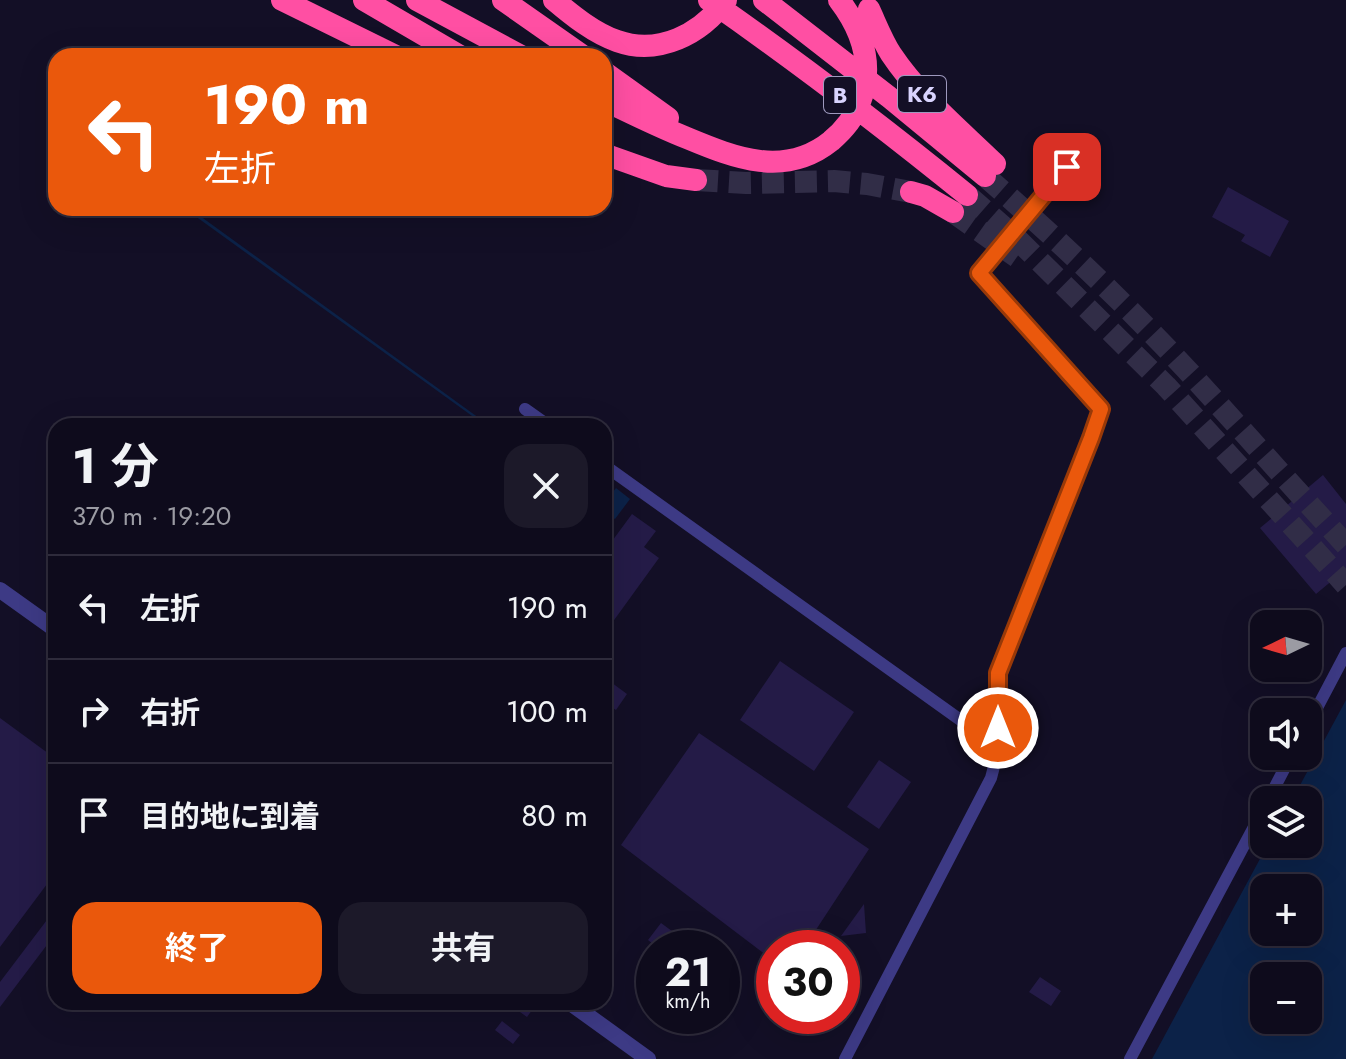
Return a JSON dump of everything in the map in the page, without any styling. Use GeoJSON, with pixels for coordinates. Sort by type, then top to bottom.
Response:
{"type":"FeatureCollection","features":[{"type":"Feature","properties":{"kind":"highway"},"geometry":{"type":"LineString","coordinates":[[282,0],[380,48]]}},
{"type":"Feature","properties":{"kind":"highway"},"geometry":{"type":"LineString","coordinates":[[356,0],[401,22]]}},
{"type":"Feature","properties":{"kind":"highway"},"geometry":{"type":"LineString","coordinates":[[364,0],[446,48]]}},
{"type":"Feature","properties":{"kind":"highway"},"geometry":{"type":"LineString","coordinates":[[417,0],[506,48]]}},
{"type":"Feature","properties":{"kind":"highway"},"geometry":{"type":"LineString","coordinates":[[503,0],[572,48]]}},
{"type":"Feature","properties":{"kind":"highway"},"geometry":{"type":"LineString","coordinates":[[554,0],[585,24],[630,34],[682,31],[708,20],[726,0]]}},
{"type":"Feature","properties":{"kind":"highway"},"geometry":{"type":"LineString","coordinates":[[682,31],[708,0]]}},
{"type":"Feature","properties":{"kind":"highway","name":"B"},"geometry":{"type":"LineString","coordinates":[[708,0],[870,117],[960,204],[911,192]]}},
{"type":"Feature","properties":{"kind":"highway","name":"B"},"geometry":{"type":"LineString","coordinates":[[764,0],[990,170]]}},
{"type":"Feature","properties":{"kind":"highway","name":"K6"},"geometry":{"type":"LineString","coordinates":[[839,0],[863,18],[908,77],[990,170]]}},
{"type":"Feature","properties":{"kind":"highway","name":"K6"},"geometry":{"type":"LineString","coordinates":[[612,104],[664,129],[735,156],[761,162],[809,155],[837,136],[849,123],[863,94],[866,77],[863,18]]}},
{"type":"Feature","properties":{"kind":"highway"},"geometry":{"type":"LineString","coordinates":[[612,78],[673,122],[735,156]]}},
{"type":"Feature","properties":{"kind":"highway"},"geometry":{"type":"LineString","coordinates":[[612,150],[666,176]]}},
{"type":"Feature","properties":{"kind":"highway"},"geometry":{"type":"LineString","coordinates":[[612,157],[666,176],[696,180]]}},
{"type":"Feature","properties":{"kind":"street"},"geometry":{"type":"LineString","coordinates":[[845,1059],[991,778],[997,755],[998,673],[1101,409],[979,273],[1067,167],[1052,155]]}},
{"type":"Feature","properties":{"kind":"street"},"geometry":{"type":"LineString","coordinates":[[525,409],[538,418]]}},
{"type":"Feature","properties":{"kind":"street"},"geometry":{"type":"LineString","coordinates":[[612,471],[987,739],[997,755]]}},
{"type":"Feature","properties":{"kind":"street"},"geometry":{"type":"LineString","coordinates":[[0,590],[48,624]]}},
{"type":"Feature","properties":{"kind":"street"},"geometry":{"type":"LineString","coordinates":[[1322,698],[1346,653]]}},
{"type":"Feature","properties":{"kind":"street"},"geometry":{"type":"LineString","coordinates":[[1130,1059],[1250,834]]}},
{"type":"Feature","properties":{"kind":"street"},"geometry":{"type":"LineString","coordinates":[[580,1010],[648,1059]]}},
{"type":"Feature","properties":{"kind":"water"},"geometry":{"type":"Polygon","coordinates":[[[195,216],[200,216],[479,418],[195,216]]]}},
{"type":"Feature","properties":{"kind":"water"},"geometry":{"type":"Polygon","coordinates":[[[616,488],[630,499],[615,519],[612,517],[612,493],[616,488]]]}},
{"type":"Feature","properties":{"kind":"water"},"geometry":{"type":"Polygon","coordinates":[[[1346,700],[1346,1059],[1152,1059],[1250,877],[1250,946],[1322,946],[1322,874],[1252,874],[1260,858],[1322,858],[1322,786],[1300,786],[1308,770],[1322,770],[1322,744],[1346,700]]]}},
{"type":"Feature","properties":{"kind":"building"},"geometry":{"type":"Polygon","coordinates":[[[1228,187],[1289,221],[1270,257],[1241,241],[1245,235],[1212,217],[1228,187]]]}},
{"type":"Feature","properties":{"kind":"building"},"geometry":{"type":"Polygon","coordinates":[[[1323,475],[1346,504],[1346,569],[1316,594],[1260,528],[1323,475]]]}},
{"type":"Feature","properties":{"kind":"building"},"geometry":{"type":"Polygon","coordinates":[[[632,514],[656,531],[644,547],[659,558],[612,623],[612,541],[632,514]]]}},
{"type":"Feature","properties":{"kind":"building"},"geometry":{"type":"Polygon","coordinates":[[[780,661],[854,712],[814,771],[740,720],[780,661]]]}},
{"type":"Feature","properties":{"kind":"building"},"geometry":{"type":"Polygon","coordinates":[[[612,683],[627,694],[616,710],[612,707],[612,683]]]}},
{"type":"Feature","properties":{"kind":"building"},"geometry":{"type":"Polygon","coordinates":[[[0,718],[48,753],[48,883],[0,947],[0,718]]]}},
{"type":"Feature","properties":{"kind":"building"},"geometry":{"type":"Polygon","coordinates":[[[699,733],[869,849],[816,930],[756,930],[756,947],[740,935],[740,930],[733,930],[621,845],[699,733]]]}},
{"type":"Feature","properties":{"kind":"building"},"geometry":{"type":"Polygon","coordinates":[[[879,760],[911,782],[879,829],[847,807],[879,760]]]}},
{"type":"Feature","properties":{"kind":"building"},"geometry":{"type":"Polygon","coordinates":[[[864,904],[866,933],[845,930],[864,904]]]}},
{"type":"Feature","properties":{"kind":"building"},"geometry":{"type":"Polygon","coordinates":[[[48,919],[48,944],[0,1007],[0,982],[48,919]]]}},
{"type":"Feature","properties":{"kind":"building"},"geometry":{"type":"Polygon","coordinates":[[[661,923],[671,930],[656,930],[661,923]]]}},
{"type":"Feature","properties":{"kind":"building"},"geometry":{"type":"Polygon","coordinates":[[[1040,977],[1061,991],[1051,1006],[1029,992],[1040,977]]]}},
{"type":"Feature","properties":{"kind":"building"},"geometry":{"type":"Polygon","coordinates":[[[517,1010],[532,1010],[527,1017],[517,1010]]]}},
{"type":"Feature","properties":{"kind":"building"},"geometry":{"type":"Polygon","coordinates":[[[502,1021],[520,1035],[513,1044],[495,1030],[502,1021]]]}},
{"type":"Feature","properties":{"kind":"tunnel"},"geometry":{"type":"LineString","coordinates":[[985,176],[1138,319],[1346,545]]}},
{"type":"Feature","properties":{"kind":"tunnel"},"geometry":{"type":"LineString","coordinates":[[696,180],[746,183],[834,181],[911,192]]}},
{"type":"Feature","properties":{"kind":"tunnel"},"geometry":{"type":"LineString","coordinates":[[967,195],[1016,238],[1166,386],[1346,585]]}},
{"type":"Feature","properties":{"kind":"tunnel"},"geometry":{"type":"LineString","coordinates":[[953,212],[1017,257]]}},
{"type":"Feature","properties":{"kind":"route"},"geometry":{"type":"LineString","coordinates":[[998,728],[998,673],[1101,409],[979,273],[1067,167]]}}]}
